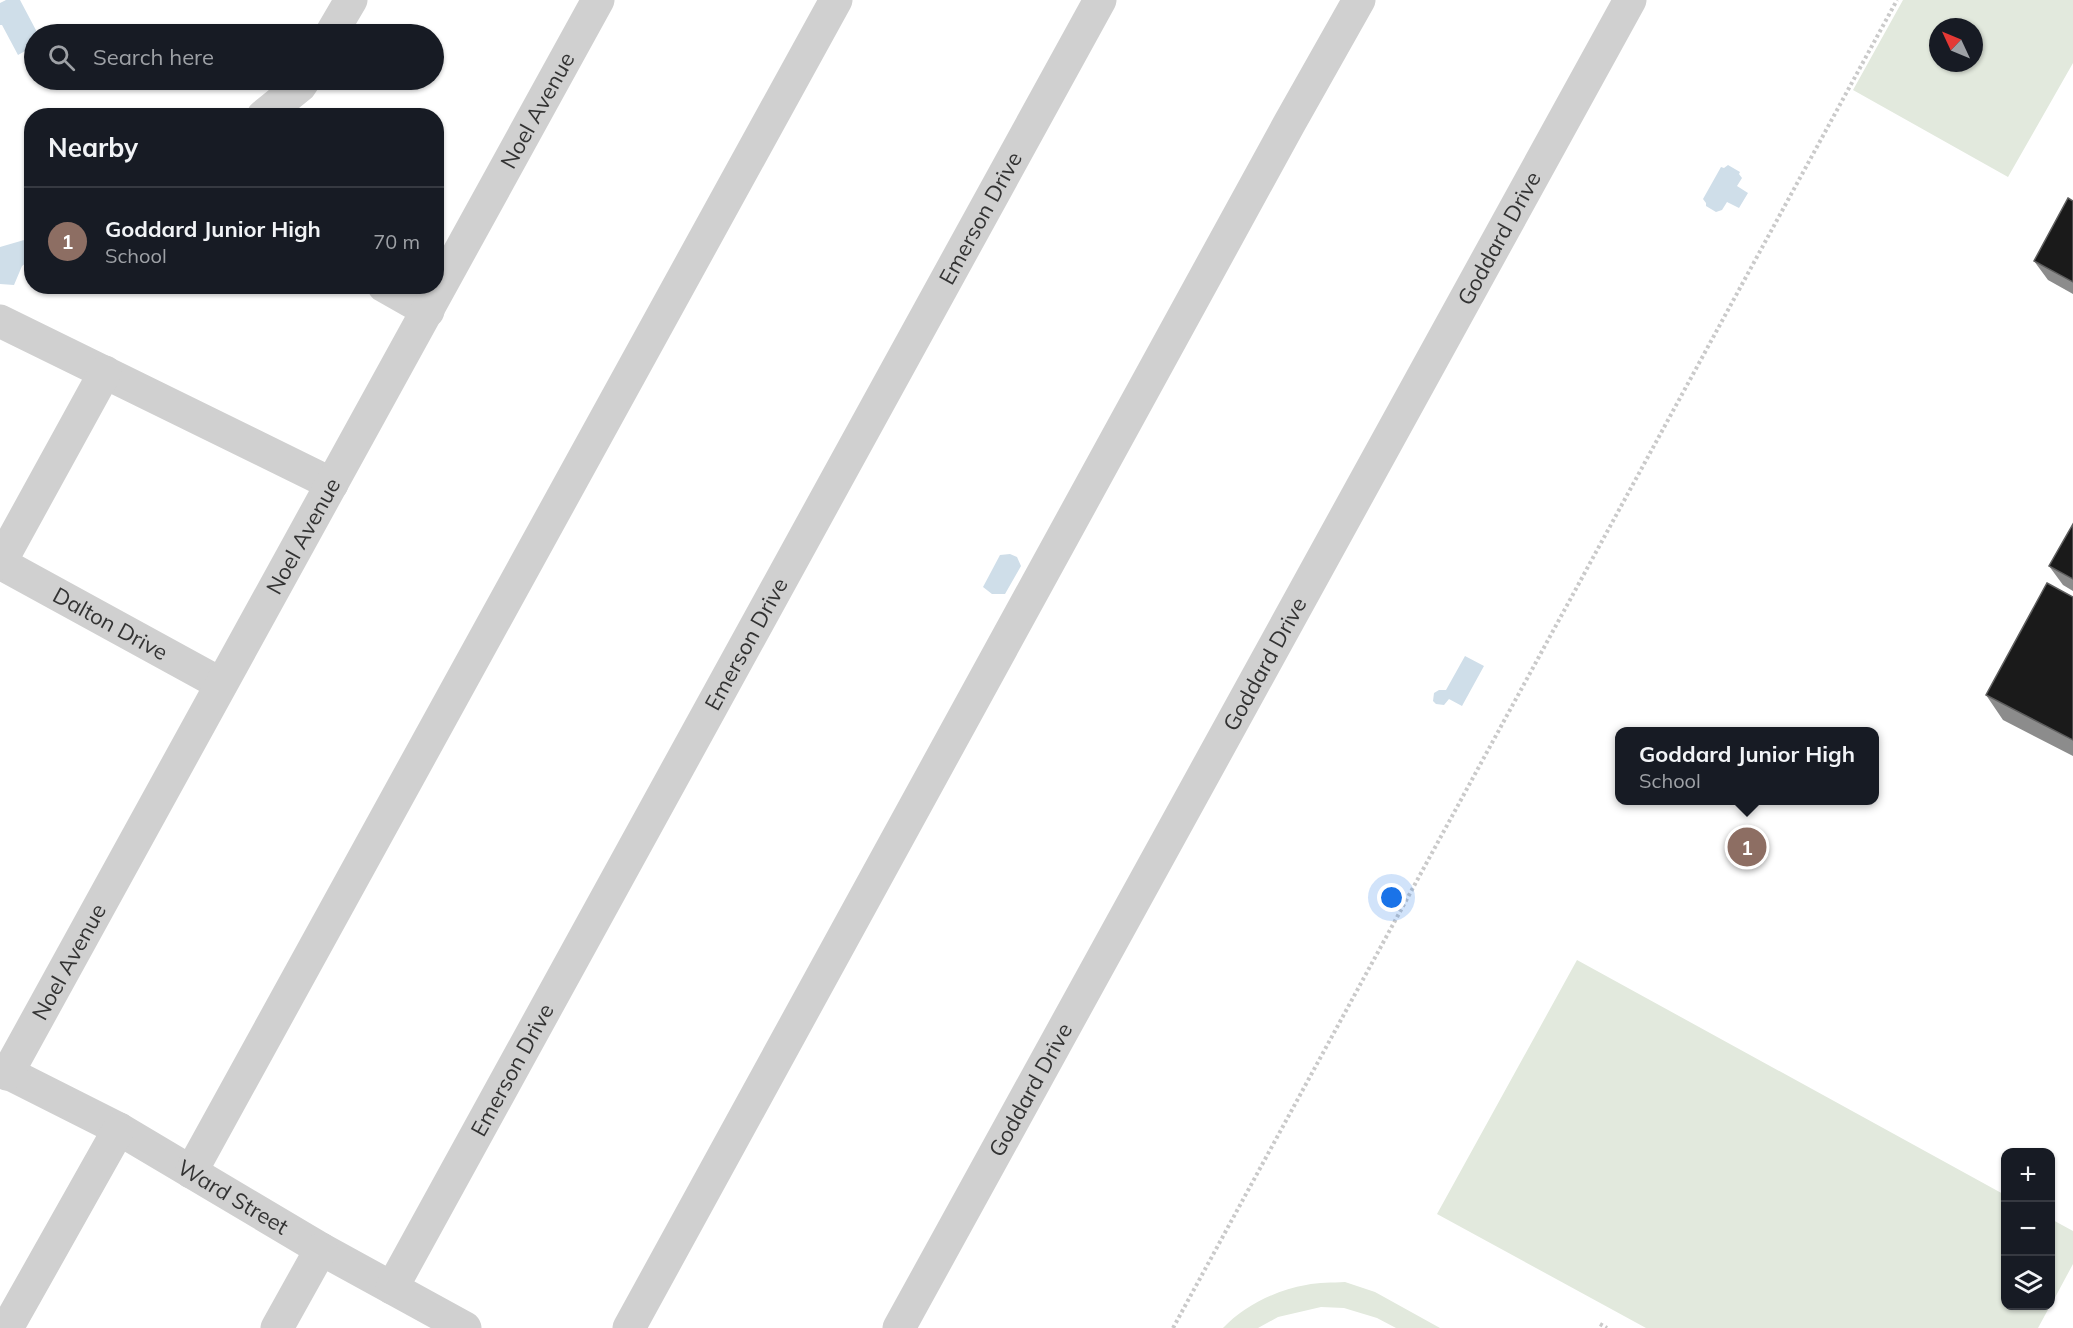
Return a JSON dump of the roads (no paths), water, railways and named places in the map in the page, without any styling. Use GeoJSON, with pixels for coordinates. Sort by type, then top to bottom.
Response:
{"type":"FeatureCollection","features":[{"type":"Feature","properties":{"kind":"street"},"geometry":{"type":"LineString","coordinates":[[337,24],[351,0]]}},
{"type":"Feature","properties":{"kind":"street","name":"Noel Avenue"},"geometry":{"type":"LineString","coordinates":[[444,282],[598,0]]}},
{"type":"Feature","properties":{"kind":"street"},"geometry":{"type":"LineString","coordinates":[[192,1172],[836,0]]}},
{"type":"Feature","properties":{"kind":"street","name":"Emerson Drive"},"geometry":{"type":"LineString","coordinates":[[392,1288],[1100,0]]}},
{"type":"Feature","properties":{"kind":"street"},"geometry":{"type":"LineString","coordinates":[[629,1328],[1359,0]]}},
{"type":"Feature","properties":{"kind":"street","name":"Goddard Drive"},"geometry":{"type":"LineString","coordinates":[[898,1328],[1630,0]]}},
{"type":"Feature","properties":{"kind":"street"},"geometry":{"type":"LineString","coordinates":[[272,108],[295,90]]}},
{"type":"Feature","properties":{"kind":"street"},"geometry":{"type":"LineString","coordinates":[[398,294],[428,311]]}},
{"type":"Feature","properties":{"kind":"street","name":"Noel Avenue"},"geometry":{"type":"LineString","coordinates":[[3,1072],[437,294]]}},
{"type":"Feature","properties":{"kind":"street"},"geometry":{"type":"LineString","coordinates":[[0,321],[332,484]]}},
{"type":"Feature","properties":{"kind":"street"},"geometry":{"type":"LineString","coordinates":[[0,563],[105,372]]}},
{"type":"Feature","properties":{"kind":"street","name":"Dalton Drive"},"geometry":{"type":"LineString","coordinates":[[0,563],[221,684]]}},
{"type":"Feature","properties":{"kind":"street","name":"Ward Street"},"geometry":{"type":"LineString","coordinates":[[3,1072],[119,1129],[321,1249],[465,1328]]}},
{"type":"Feature","properties":{"kind":"street"},"geometry":{"type":"LineString","coordinates":[[7,1328],[119,1129]]}},
{"type":"Feature","properties":{"kind":"street"},"geometry":{"type":"LineString","coordinates":[[277,1328],[321,1249]]}},
{"type":"Feature","properties":{"kind":"place","name":"Goddard Junior High"},"geometry":{"type":"Point","coordinates":[1747,847]}}]}
